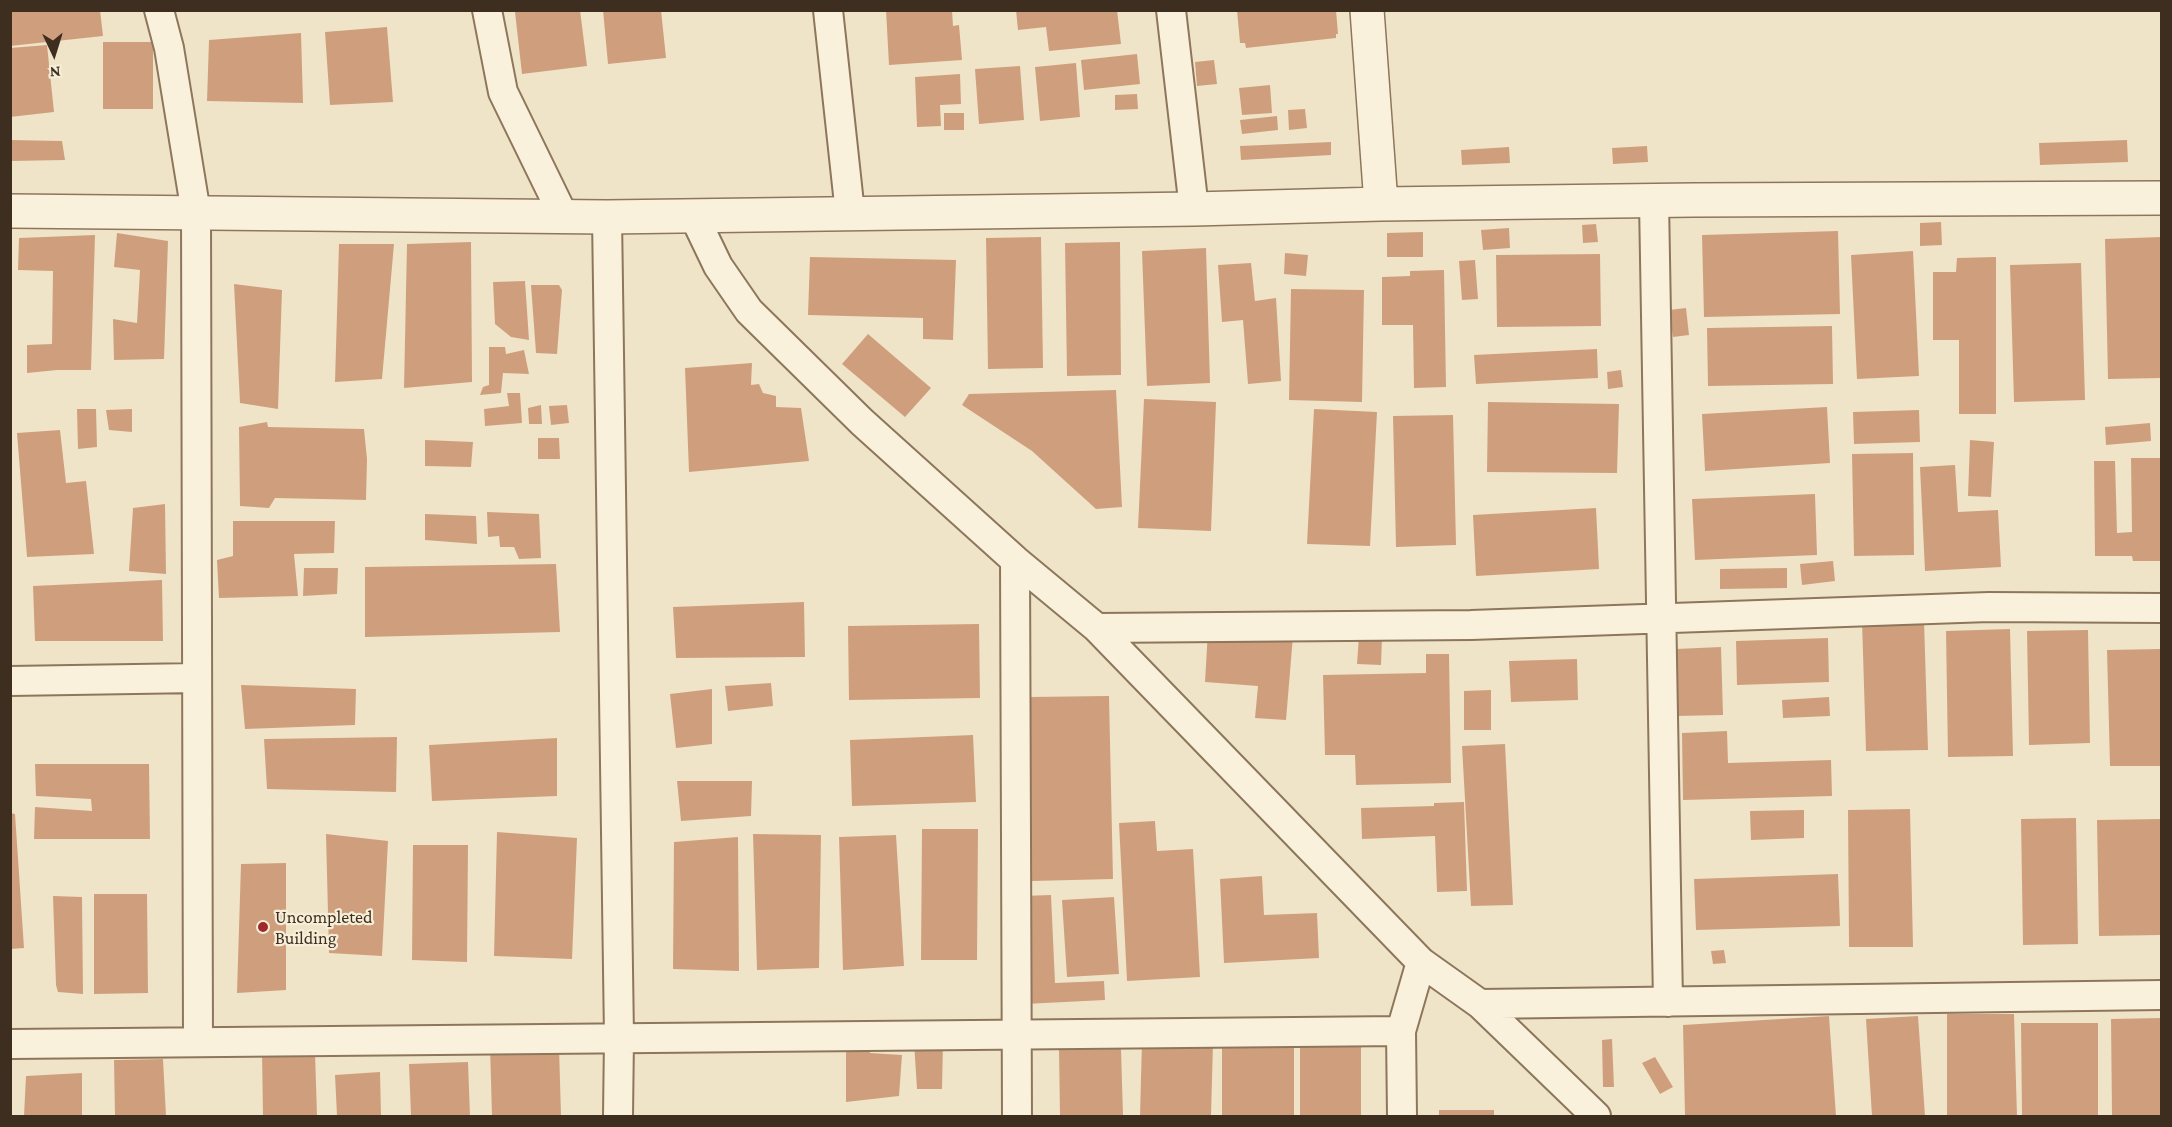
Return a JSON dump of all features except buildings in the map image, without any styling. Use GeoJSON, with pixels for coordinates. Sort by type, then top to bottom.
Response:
{"type":"FeatureCollection","features":[{"type":"Feature","properties":{"kind":"street"},"geometry":{"type":"LineString","coordinates":[[159,10],[170,48],[196,213],[198,1042]]}},
{"type":"Feature","properties":{"kind":"street"},"geometry":{"type":"LineString","coordinates":[[487,10],[503,92],[564,217]]}},
{"type":"Feature","properties":{"kind":"street"},"geometry":{"type":"LineString","coordinates":[[828,10],[850,213]]}},
{"type":"Feature","properties":{"kind":"street"},"geometry":{"type":"LineString","coordinates":[[1171,10],[1194,209]]}},
{"type":"Feature","properties":{"kind":"street"},"geometry":{"type":"LineString","coordinates":[[1367,10],[1381,204]]}},
{"type":"Feature","properties":{"kind":"street"},"geometry":{"type":"LineString","coordinates":[[10,211],[607,217],[1194,209],[1381,204],[2162,198]]}},
{"type":"Feature","properties":{"kind":"street"},"geometry":{"type":"LineString","coordinates":[[1654,201],[1668,1002]]}},
{"type":"Feature","properties":{"kind":"street"},"geometry":{"type":"LineString","coordinates":[[694,216],[718,266],[749,311],[862,422],[1015,560],[1097,628],[1421,962],[1480,1004],[1596,1116]]}},
{"type":"Feature","properties":{"kind":"street"},"geometry":{"type":"LineString","coordinates":[[607,217],[619,1037],[618,1116]]}},
{"type":"Feature","properties":{"kind":"street"},"geometry":{"type":"LineString","coordinates":[[1015,560],[1017,1116]]}},
{"type":"Feature","properties":{"kind":"street"},"geometry":{"type":"LineString","coordinates":[[1097,628],[1472,626],[1989,607],[2162,608]]}},
{"type":"Feature","properties":{"kind":"street"},"geometry":{"type":"LineString","coordinates":[[10,681],[197,678]]}},
{"type":"Feature","properties":{"kind":"street"},"geometry":{"type":"LineString","coordinates":[[1402,1116],[1401,1031],[1421,962]]}},
{"type":"Feature","properties":{"kind":"street"},"geometry":{"type":"LineString","coordinates":[[1480,1004],[2162,995]]}},
{"type":"Feature","properties":{"kind":"street"},"geometry":{"type":"LineString","coordinates":[[10,1044],[1401,1031]]}},
{"type":"Feature","properties":{"kind":"place","name":"Uncompleted Building"},"geometry":{"type":"Point","coordinates":[263,927]}}]}
